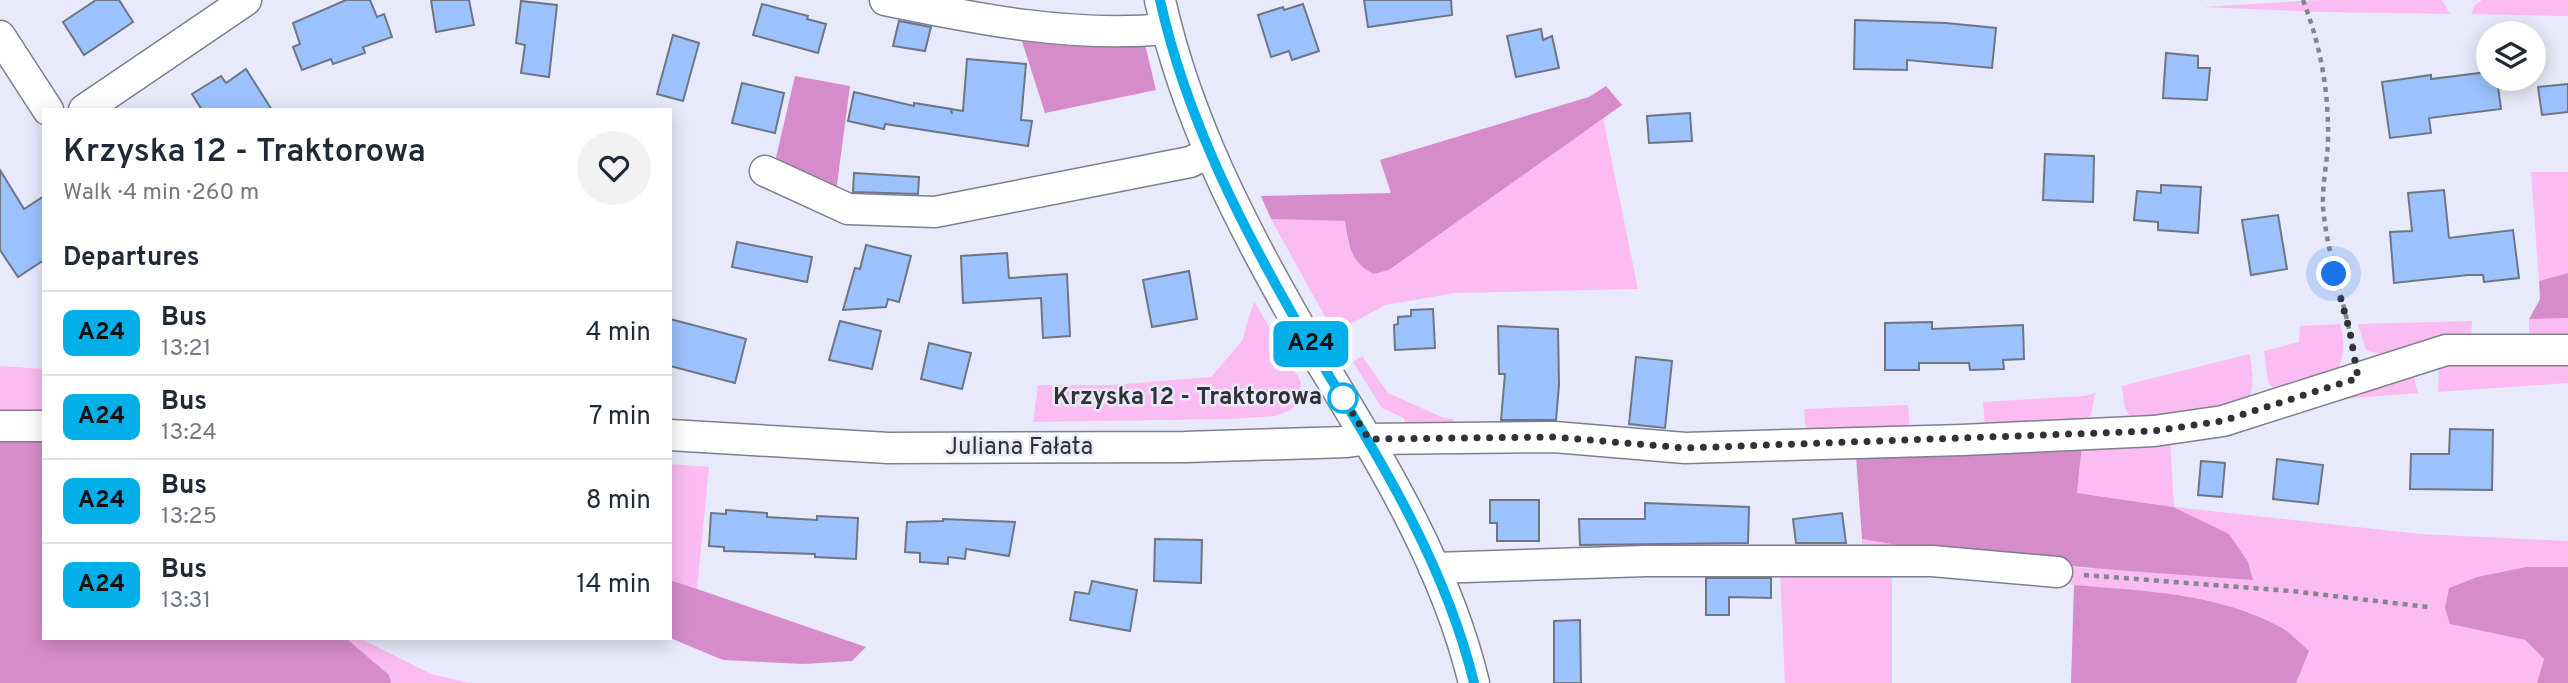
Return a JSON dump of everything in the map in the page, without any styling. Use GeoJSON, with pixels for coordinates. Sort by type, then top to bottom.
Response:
{"type":"FeatureCollection","features":[{"type":"Feature","properties":{"kind":"street"},"geometry":{"type":"LineString","coordinates":[[87,108],[246,0]]}},
{"type":"Feature","properties":{"kind":"street"},"geometry":{"type":"LineString","coordinates":[[885,0],[997,23],[1123,32],[1163,14],[1209,153],[1260,256],[1369,439],[1407,510],[1460,634],[1474,683]]}},
{"type":"Feature","properties":{"kind":"street"},"geometry":{"type":"LineString","coordinates":[[0,36],[47,108]]}},
{"type":"Feature","properties":{"kind":"street"},"geometry":{"type":"LineString","coordinates":[[765,172],[848,209],[935,212],[1190,162],[1209,153]]}},
{"type":"Feature","properties":{"kind":"street","name":"Juliana Fałata"},"geometry":{"type":"LineString","coordinates":[[672,435],[888,448],[1185,447],[1369,439],[1554,437],[1685,448],[2154,431],[2222,421],[2446,350],[2568,350]]}},
{"type":"Feature","properties":{"kind":"street"},"geometry":{"type":"LineString","coordinates":[[0,426],[42,426]]}},
{"type":"Feature","properties":{"kind":"street"},"geometry":{"type":"LineString","coordinates":[[1434,568],[1646,561],[1932,561],[2057,572]]}},
{"type":"Feature","properties":{"kind":"path"},"geometry":{"type":"LineString","coordinates":[[2303,0],[2318,38],[2328,90],[2328,142],[2323,206],[2334,274],[2350,332],[2358,378]]}},
{"type":"Feature","properties":{"kind":"path"},"geometry":{"type":"LineString","coordinates":[[2057,572],[2291,591],[2428,607]]}},
{"type":"Feature","properties":{"kind":"shaded area"},"geometry":{"type":"Polygon","coordinates":[[[2322,0],[2442,0],[2450,14],[2202,7],[2322,0]]]}},
{"type":"Feature","properties":{"kind":"shaded area"},"geometry":{"type":"Polygon","coordinates":[[[2482,0],[2568,0],[2568,16],[2471,14],[2475,5],[2482,0]]]}},
{"type":"Feature","properties":{"kind":"shaded area"},"geometry":{"type":"Polygon","coordinates":[[[1019,32],[1145,44],[1156,90],[1045,113],[1019,32]]]}},
{"type":"Feature","properties":{"kind":"shaded area"},"geometry":{"type":"Polygon","coordinates":[[[795,76],[850,86],[836,192],[774,166],[795,76]]]}},
{"type":"Feature","properties":{"kind":"shaded area"},"geometry":{"type":"Polygon","coordinates":[[[1606,86],[1622,105],[1389,270],[1374,274],[1355,259],[1345,221],[1271,219],[1261,196],[1391,193],[1380,160],[1589,97],[1606,86]]]}},
{"type":"Feature","properties":{"kind":"shaded area"},"geometry":{"type":"Polygon","coordinates":[[[1603,118],[1638,289],[1455,293],[1385,305],[1334,333],[1271,219],[1346,221],[1348,243],[1374,274],[1389,270],[1603,118]]]}},
{"type":"Feature","properties":{"kind":"shaded area"},"geometry":{"type":"Polygon","coordinates":[[[2531,172],[2568,172],[2568,273],[2539,281],[2531,172]]]}},
{"type":"Feature","properties":{"kind":"shaded area"},"geometry":{"type":"Polygon","coordinates":[[[2568,273],[2568,318],[2529,319],[2540,299],[2539,281],[2568,273]]]}},
{"type":"Feature","properties":{"kind":"shaded area"},"geometry":{"type":"Polygon","coordinates":[[[1254,301],[1301,382],[1300,398],[1291,410],[1275,416],[1230,419],[1033,422],[1038,385],[1113,385],[1211,377],[1242,341],[1254,301]]]}},
{"type":"Feature","properties":{"kind":"shaded area"},"geometry":{"type":"Polygon","coordinates":[[[2568,318],[2568,341],[2529,341],[2529,319],[2568,318]]]}},
{"type":"Feature","properties":{"kind":"shaded area"},"geometry":{"type":"Polygon","coordinates":[[[2472,321],[2471,339],[2389,354],[2366,350],[2358,324],[2472,321]]]}},
{"type":"Feature","properties":{"kind":"shaded area"},"geometry":{"type":"Polygon","coordinates":[[[2340,324],[2343,349],[2336,373],[2276,392],[2268,382],[2264,351],[2299,342],[2300,326],[2340,324]]]}},
{"type":"Feature","properties":{"kind":"shaded area"},"geometry":{"type":"Polygon","coordinates":[[[2250,354],[2251,391],[2239,409],[2133,422],[2125,408],[2122,386],[2250,354]]]}},
{"type":"Feature","properties":{"kind":"shaded area"},"geometry":{"type":"Polygon","coordinates":[[[1362,356],[1388,393],[1444,418],[1453,419],[1453,430],[1406,428],[1404,418],[1382,408],[1353,362],[1362,356]]]}},
{"type":"Feature","properties":{"kind":"shaded area"},"geometry":{"type":"Polygon","coordinates":[[[2568,361],[2568,383],[2438,392],[2439,365],[2568,361]]]}},
{"type":"Feature","properties":{"kind":"shaded area"},"geometry":{"type":"Polygon","coordinates":[[[0,366],[42,369],[42,415],[0,414],[0,366]]]}},
{"type":"Feature","properties":{"kind":"shaded area"},"geometry":{"type":"Polygon","coordinates":[[[2408,370],[2418,393],[2330,400],[2408,370]]]}},
{"type":"Feature","properties":{"kind":"shaded area"},"geometry":{"type":"Polygon","coordinates":[[[2095,393],[2091,415],[2081,423],[1985,427],[1983,402],[2084,396],[2095,393]]]}},
{"type":"Feature","properties":{"kind":"shaded area"},"geometry":{"type":"Polygon","coordinates":[[[1908,405],[1910,430],[1806,436],[1804,409],[1908,405]]]}},
{"type":"Feature","properties":{"kind":"shaded area"},"geometry":{"type":"Polygon","coordinates":[[[42,440],[42,640],[348,640],[389,675],[391,683],[0,683],[0,441],[42,440]]]}},
{"type":"Feature","properties":{"kind":"shaded area"},"geometry":{"type":"Polygon","coordinates":[[[2170,440],[2174,507],[2420,534],[2568,541],[2568,567],[2526,567],[2477,577],[2450,624],[2525,640],[2544,659],[2537,683],[2296,683],[2308,651],[2186,597],[1984,575],[1892,571],[1892,683],[1785,683],[1780,569],[1864,570],[1862,539],[2092,569],[2173,507],[2077,493],[2082,445],[2170,440]]]}},
{"type":"Feature","properties":{"kind":"shaded area"},"geometry":{"type":"Polygon","coordinates":[[[2082,445],[2077,493],[2173,507],[2229,534],[2248,562],[2253,580],[2008,560],[1862,539],[1856,456],[2082,445]]]}},
{"type":"Feature","properties":{"kind":"shaded area"},"geometry":{"type":"Polygon","coordinates":[[[672,464],[709,467],[697,589],[672,581],[672,464]]]}},
{"type":"Feature","properties":{"kind":"shaded area"},"geometry":{"type":"Polygon","coordinates":[[[2526,567],[2568,567],[2568,683],[2537,683],[2544,659],[2525,640],[2450,624],[2445,608],[2449,588],[2477,577],[2526,567]]]}},
{"type":"Feature","properties":{"kind":"shaded area"},"geometry":{"type":"Polygon","coordinates":[[[672,581],[866,647],[852,661],[803,664],[723,660],[672,639],[672,581]]]}},
{"type":"Feature","properties":{"kind":"shaded area"},"geometry":{"type":"Polygon","coordinates":[[[2074,585],[2180,596],[2231,607],[2280,627],[2309,651],[2296,683],[2071,683],[2074,585]]]}},
{"type":"Feature","properties":{"kind":"shaded area"},"geometry":{"type":"Polygon","coordinates":[[[348,640],[363,640],[431,674],[469,683],[391,683],[389,675],[348,640]]]}},
{"type":"Feature","properties":{"kind":"building"},"geometry":{"type":"Polygon","coordinates":[[[96,0],[119,0],[133,22],[84,55],[63,22],[96,0]]]}},
{"type":"Feature","properties":{"kind":"building"},"geometry":{"type":"Polygon","coordinates":[[[346,0],[370,0],[377,17],[384,14],[392,37],[363,47],[365,53],[333,64],[331,59],[302,70],[293,47],[300,44],[293,23],[346,0]]]}},
{"type":"Feature","properties":{"kind":"building"},"geometry":{"type":"Polygon","coordinates":[[[431,0],[469,0],[474,25],[436,32],[431,0]]]}},
{"type":"Feature","properties":{"kind":"building"},"geometry":{"type":"Polygon","coordinates":[[[1364,0],[1451,0],[1452,15],[1368,27],[1364,0]]]}},
{"type":"Feature","properties":{"kind":"building"},"geometry":{"type":"Polygon","coordinates":[[[521,1],[557,5],[549,77],[521,73],[525,45],[516,43],[521,1]]]}},
{"type":"Feature","properties":{"kind":"building"},"geometry":{"type":"Polygon","coordinates":[[[762,4],[808,16],[807,19],[826,24],[818,53],[753,35],[762,4]]]}},
{"type":"Feature","properties":{"kind":"building"},"geometry":{"type":"Polygon","coordinates":[[[1303,4],[1319,51],[1292,60],[1289,51],[1271,57],[1258,15],[1303,4]]]}},
{"type":"Feature","properties":{"kind":"building"},"geometry":{"type":"Polygon","coordinates":[[[1855,20],[1946,23],[1996,28],[1992,68],[1907,60],[1907,70],[1854,69],[1855,20]]]}},
{"type":"Feature","properties":{"kind":"building"},"geometry":{"type":"Polygon","coordinates":[[[899,21],[931,27],[925,51],[893,46],[899,21]]]}},
{"type":"Feature","properties":{"kind":"building"},"geometry":{"type":"Polygon","coordinates":[[[1541,29],[1543,40],[1552,36],[1559,68],[1516,77],[1507,36],[1541,29]]]}},
{"type":"Feature","properties":{"kind":"building"},"geometry":{"type":"Polygon","coordinates":[[[673,35],[699,43],[683,101],[657,94],[673,35]]]}},
{"type":"Feature","properties":{"kind":"building"},"geometry":{"type":"Polygon","coordinates":[[[2166,53],[2198,56],[2198,68],[2210,68],[2207,100],[2163,98],[2166,53]]]}},
{"type":"Feature","properties":{"kind":"building"},"geometry":{"type":"Polygon","coordinates":[[[967,59],[1026,64],[1021,120],[1032,121],[1028,146],[885,124],[884,129],[848,121],[854,92],[914,106],[914,103],[963,111],[967,59]]]}},
{"type":"Feature","properties":{"kind":"building"},"geometry":{"type":"Polygon","coordinates":[[[246,69],[271,108],[201,108],[192,94],[221,76],[226,83],[246,69]]]}},
{"type":"Feature","properties":{"kind":"building"},"geometry":{"type":"Polygon","coordinates":[[[2476,73],[2476,91],[2499,91],[2501,109],[2429,118],[2431,133],[2390,138],[2382,82],[2431,75],[2431,79],[2476,73]]]}},
{"type":"Feature","properties":{"kind":"building"},"geometry":{"type":"Polygon","coordinates":[[[742,83],[784,93],[775,133],[732,123],[742,83]]]}},
{"type":"Feature","properties":{"kind":"building"},"geometry":{"type":"Polygon","coordinates":[[[2568,84],[2568,112],[2542,115],[2539,91],[2546,91],[2546,86],[2568,84]]]}},
{"type":"Feature","properties":{"kind":"building"},"geometry":{"type":"Polygon","coordinates":[[[1690,113],[1692,141],[1649,143],[1647,116],[1690,113]]]}},
{"type":"Feature","properties":{"kind":"building"},"geometry":{"type":"Polygon","coordinates":[[[2045,154],[2094,156],[2093,202],[2043,200],[2045,154]]]}},
{"type":"Feature","properties":{"kind":"building"},"geometry":{"type":"Polygon","coordinates":[[[0,170],[24,209],[42,197],[42,261],[18,277],[0,250],[0,170]]]}},
{"type":"Feature","properties":{"kind":"building"},"geometry":{"type":"Polygon","coordinates":[[[854,173],[919,177],[918,194],[853,192],[854,173]]]}},
{"type":"Feature","properties":{"kind":"building"},"geometry":{"type":"Polygon","coordinates":[[[2161,185],[2201,187],[2198,233],[2158,230],[2158,222],[2134,220],[2137,191],[2161,193],[2161,185]]]}},
{"type":"Feature","properties":{"kind":"building"},"geometry":{"type":"Polygon","coordinates":[[[2444,190],[2449,238],[2513,230],[2519,278],[2484,282],[2483,275],[2468,275],[2394,283],[2390,232],[2412,231],[2408,193],[2444,190]]]}},
{"type":"Feature","properties":{"kind":"building"},"geometry":{"type":"Polygon","coordinates":[[[2278,215],[2287,269],[2251,275],[2242,220],[2278,215]]]}},
{"type":"Feature","properties":{"kind":"building"},"geometry":{"type":"Polygon","coordinates":[[[737,242],[812,257],[807,282],[732,267],[737,242]]]}},
{"type":"Feature","properties":{"kind":"building"},"geometry":{"type":"Polygon","coordinates":[[[866,245],[911,256],[899,302],[888,299],[886,307],[843,310],[855,268],[860,269],[866,245]]]}},
{"type":"Feature","properties":{"kind":"building"},"geometry":{"type":"Polygon","coordinates":[[[1007,253],[1009,278],[1067,274],[1070,336],[1043,338],[1041,298],[963,303],[961,256],[1007,253]]]}},
{"type":"Feature","properties":{"kind":"building"},"geometry":{"type":"Polygon","coordinates":[[[1189,271],[1197,319],[1152,327],[1143,280],[1189,271]]]}},
{"type":"Feature","properties":{"kind":"building"},"geometry":{"type":"Polygon","coordinates":[[[1433,309],[1435,348],[1395,350],[1394,325],[1398,324],[1398,317],[1411,316],[1411,310],[1433,309]]]}},
{"type":"Feature","properties":{"kind":"building"},"geometry":{"type":"Polygon","coordinates":[[[672,320],[746,339],[735,383],[672,367],[672,320]]]}},
{"type":"Feature","properties":{"kind":"building"},"geometry":{"type":"Polygon","coordinates":[[[840,321],[881,331],[872,369],[829,360],[840,321]]]}},
{"type":"Feature","properties":{"kind":"building"},"geometry":{"type":"Polygon","coordinates":[[[1932,322],[1932,329],[2023,325],[2024,359],[2003,360],[2004,369],[1970,370],[1969,363],[1919,363],[1919,370],[1885,370],[1885,323],[1932,322]]]}},
{"type":"Feature","properties":{"kind":"building"},"geometry":{"type":"Polygon","coordinates":[[[1498,326],[1558,329],[1559,385],[1556,420],[1501,420],[1505,374],[1499,374],[1498,326]]]}},
{"type":"Feature","properties":{"kind":"building"},"geometry":{"type":"Polygon","coordinates":[[[929,343],[971,353],[962,389],[921,379],[929,343]]]}},
{"type":"Feature","properties":{"kind":"building"},"geometry":{"type":"Polygon","coordinates":[[[1636,357],[1672,361],[1665,428],[1629,424],[1636,357]]]}},
{"type":"Feature","properties":{"kind":"building"},"geometry":{"type":"Polygon","coordinates":[[[2450,429],[2493,430],[2492,490],[2410,489],[2411,454],[2449,454],[2450,429]]]}},
{"type":"Feature","properties":{"kind":"building"},"geometry":{"type":"Polygon","coordinates":[[[2277,459],[2323,465],[2318,504],[2273,499],[2277,459]]]}},
{"type":"Feature","properties":{"kind":"building"},"geometry":{"type":"Polygon","coordinates":[[[2201,461],[2225,463],[2222,497],[2198,495],[2201,461]]]}},
{"type":"Feature","properties":{"kind":"building"},"geometry":{"type":"Polygon","coordinates":[[[1490,500],[1539,500],[1539,541],[1497,541],[1497,523],[1490,523],[1490,500]]]}},
{"type":"Feature","properties":{"kind":"building"},"geometry":{"type":"Polygon","coordinates":[[[1645,503],[1749,507],[1748,543],[1580,545],[1579,519],[1645,519],[1645,503]]]}},
{"type":"Feature","properties":{"kind":"building"},"geometry":{"type":"Polygon","coordinates":[[[726,510],[767,513],[767,517],[817,520],[817,516],[858,518],[856,559],[815,557],[815,554],[724,551],[724,547],[709,546],[711,513],[726,514],[726,510]]]}},
{"type":"Feature","properties":{"kind":"building"},"geometry":{"type":"Polygon","coordinates":[[[1842,513],[1846,543],[1796,543],[1793,519],[1842,513]]]}},
{"type":"Feature","properties":{"kind":"building"},"geometry":{"type":"Polygon","coordinates":[[[943,519],[1015,522],[1009,556],[966,549],[965,559],[948,557],[948,564],[920,562],[920,553],[905,552],[907,522],[943,519]]]}},
{"type":"Feature","properties":{"kind":"building"},"geometry":{"type":"Polygon","coordinates":[[[1155,539],[1202,540],[1201,583],[1154,581],[1155,539]]]}},
{"type":"Feature","properties":{"kind":"building"},"geometry":{"type":"Polygon","coordinates":[[[1706,578],[1771,578],[1771,598],[1729,597],[1729,615],[1706,615],[1706,578]]]}},
{"type":"Feature","properties":{"kind":"building"},"geometry":{"type":"Polygon","coordinates":[[[1092,581],[1137,590],[1130,631],[1070,620],[1075,592],[1089,594],[1092,581]]]}},
{"type":"Feature","properties":{"kind":"building"},"geometry":{"type":"Polygon","coordinates":[[[1580,620],[1581,683],[1554,683],[1554,621],[1580,620]]]}},
{"type":"Feature","properties":{"kind":"bus line","name":"A24"},"geometry":{"type":"LineString","coordinates":[[1160,0],[1180,75],[1209,153],[1260,256],[1369,439],[1407,510],[1460,634],[1474,683]]}},
{"type":"Feature","properties":{"kind":"place","name":"Krzyska 12 - Traktorowa"},"geometry":{"type":"Point","coordinates":[1343,398]}},
{"type":"Feature","properties":{"kind":"route"},"geometry":{"type":"LineString","coordinates":[[1343,398],[1341,395],[1369,439],[1554,437],[1685,448],[2154,431],[2222,421],[2358,378],[2350,332],[2334,274]]}}]}
